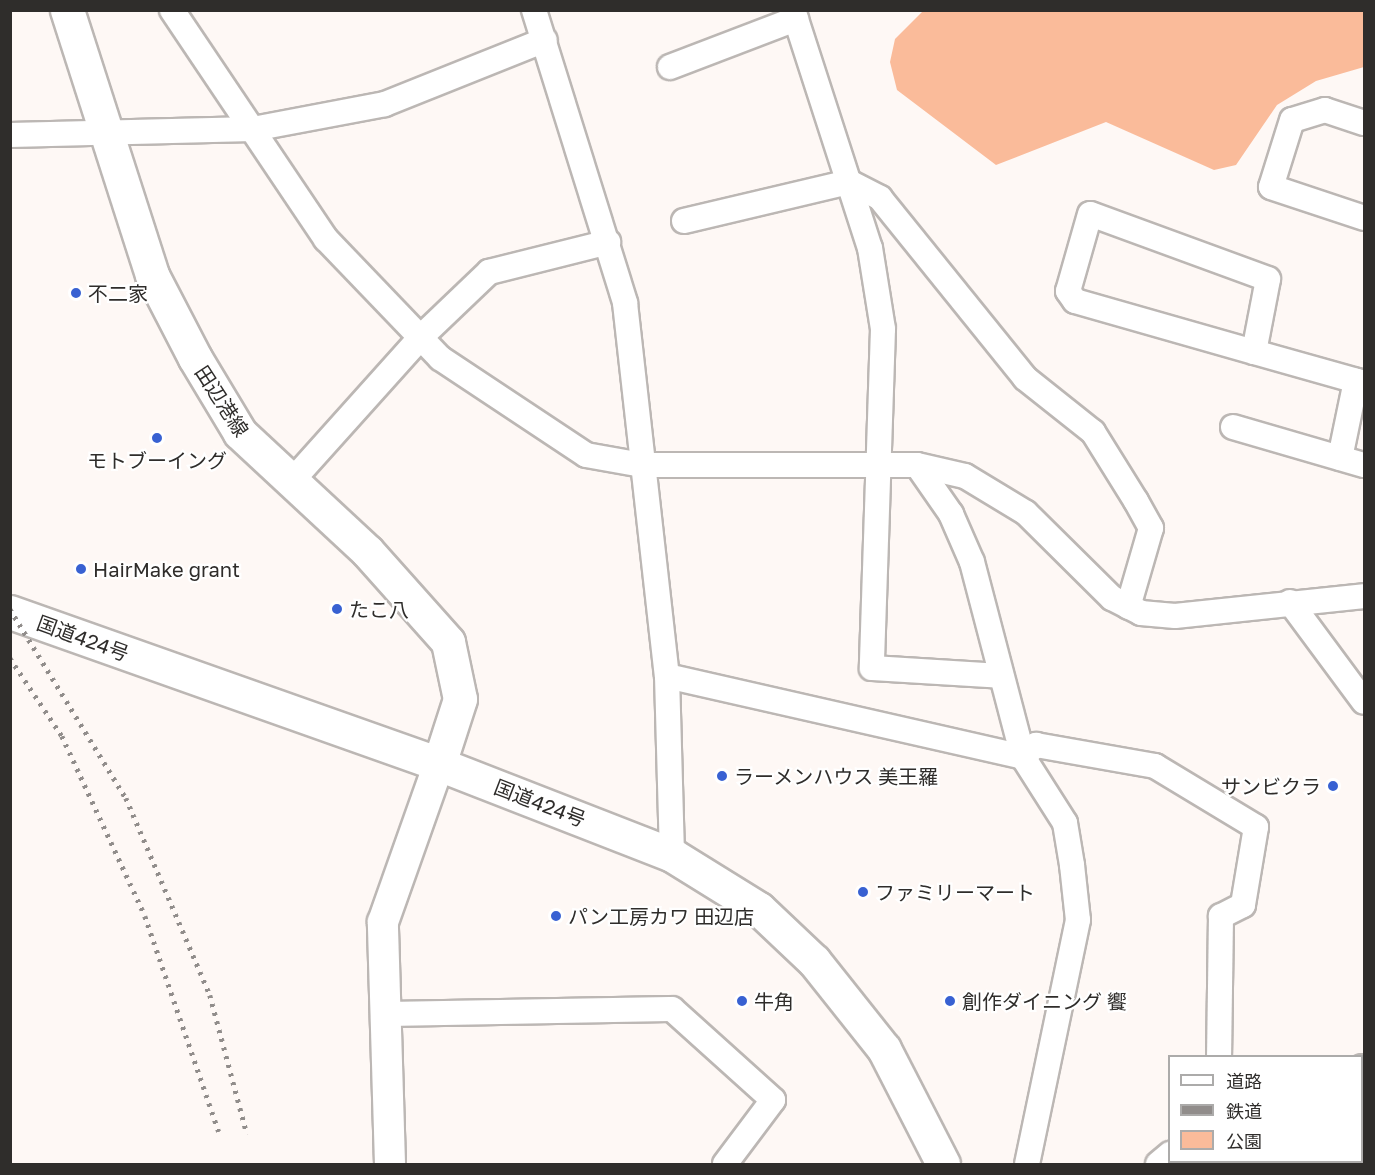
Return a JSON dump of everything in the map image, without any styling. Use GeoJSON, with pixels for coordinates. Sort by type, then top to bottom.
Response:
{"type":"FeatureCollection","features":[{"type":"Feature","properties":{"kind":"main road","name":"田辺港線"},"geometry":{"type":"LineString","coordinates":[[67,10],[152,275],[195,358],[240,433],[290,483],[367,551],[448,642],[460,699],[439,765]]}},
{"type":"Feature","properties":{"kind":"main road","name":"国道424号"},"geometry":{"type":"LineString","coordinates":[[10,612],[439,765],[672,855],[759,909],[814,961],[884,1049],[943,1164]]}},
{"type":"Feature","properties":{"kind":"street"},"geometry":{"type":"LineString","coordinates":[[172,10],[326,239],[422,336],[440,358],[586,455],[642,465],[916,465],[965,476],[1026,513],[1112,598],[1128,607],[1175,616],[1290,602],[1365,596]]}},
{"type":"Feature","properties":{"kind":"street"},"geometry":{"type":"LineString","coordinates":[[534,10],[626,303],[667,676],[672,855]]}},
{"type":"Feature","properties":{"kind":"street"},"geometry":{"type":"LineString","coordinates":[[670,67],[795,15],[870,248],[883,329],[876,464],[872,668],[1001,676]]}},
{"type":"Feature","properties":{"kind":"street"},"geometry":{"type":"LineString","coordinates":[[10,135],[105,130],[253,129],[385,104],[545,40]]}},
{"type":"Feature","properties":{"kind":"street"},"geometry":{"type":"LineString","coordinates":[[1365,123],[1325,110],[1292,120],[1271,187],[1365,218]]}},
{"type":"Feature","properties":{"kind":"street"},"geometry":{"type":"LineString","coordinates":[[684,221],[849,182],[880,198],[1025,378],[1093,432],[1151,528],[1128,607]]}},
{"type":"Feature","properties":{"kind":"street"},"geometry":{"type":"LineString","coordinates":[[1254,352],[1268,279],[1090,214],[1068,291],[1075,301],[1254,352],[1360,382],[1340,458]]}},
{"type":"Feature","properties":{"kind":"street"},"geometry":{"type":"LineString","coordinates":[[290,483],[422,336],[489,272],[608,242]]}},
{"type":"Feature","properties":{"kind":"street"},"geometry":{"type":"LineString","coordinates":[[1233,427],[1365,465]]}},
{"type":"Feature","properties":{"kind":"street"},"geometry":{"type":"LineString","coordinates":[[916,465],[951,514],[972,562],[1023,758],[1065,823],[1078,920],[1027,1164]]}},
{"type":"Feature","properties":{"kind":"street"},"geometry":{"type":"LineString","coordinates":[[1290,602],[1365,702]]}},
{"type":"Feature","properties":{"kind":"street"},"geometry":{"type":"LineString","coordinates":[[667,676],[1023,758]]}},
{"type":"Feature","properties":{"kind":"street"},"geometry":{"type":"LineString","coordinates":[[1023,758],[1036,745],[1155,766],[1256,827],[1243,905],[1221,916],[1219,1055]]}},
{"type":"Feature","properties":{"kind":"street"},"geometry":{"type":"LineString","coordinates":[[390,1164],[383,922],[439,765]]}},
{"type":"Feature","properties":{"kind":"street"},"geometry":{"type":"LineString","coordinates":[[385,1014],[672,1009],[773,1100],[725,1164]]}},
{"type":"Feature","properties":{"kind":"green space"},"geometry":{"type":"Polygon","coordinates":[[[923,11],[1364,11],[1364,67],[1316,81],[1277,105],[1236,165],[1214,170],[1106,122],[996,165],[897,90],[890,62],[895,39],[923,11]]]}},
{"type":"Feature","properties":{"kind":"railway"},"geometry":{"type":"LineString","coordinates":[[10,609],[126,798],[210,995],[247,1134]]}},
{"type":"Feature","properties":{"kind":"railway"},"geometry":{"type":"LineString","coordinates":[[10,658],[62,736],[145,916],[219,1132]]}},
{"type":"Feature","properties":{"kind":"place","name":"不二家"},"geometry":{"type":"Point","coordinates":[76,293]}},
{"type":"Feature","properties":{"kind":"place","name":"モトブーイング"},"geometry":{"type":"Point","coordinates":[157,438]}},
{"type":"Feature","properties":{"kind":"place","name":"HairMake grant"},"geometry":{"type":"Point","coordinates":[81,569]}},
{"type":"Feature","properties":{"kind":"place","name":"たこ八"},"geometry":{"type":"Point","coordinates":[337,609]}},
{"type":"Feature","properties":{"kind":"place","name":"ラーメンハウス 美王羅"},"geometry":{"type":"Point","coordinates":[722,776]}},
{"type":"Feature","properties":{"kind":"place","name":"サンビクラ"},"geometry":{"type":"Point","coordinates":[1333,786]}},
{"type":"Feature","properties":{"kind":"place","name":"ファミリーマート"},"geometry":{"type":"Point","coordinates":[863,892]}},
{"type":"Feature","properties":{"kind":"place","name":"パン工房カワ 田辺店"},"geometry":{"type":"Point","coordinates":[556,916]}},
{"type":"Feature","properties":{"kind":"place","name":"牛角"},"geometry":{"type":"Point","coordinates":[742,1001]}},
{"type":"Feature","properties":{"kind":"place","name":"創作ダイニング 饗"},"geometry":{"type":"Point","coordinates":[950,1001]}}]}
